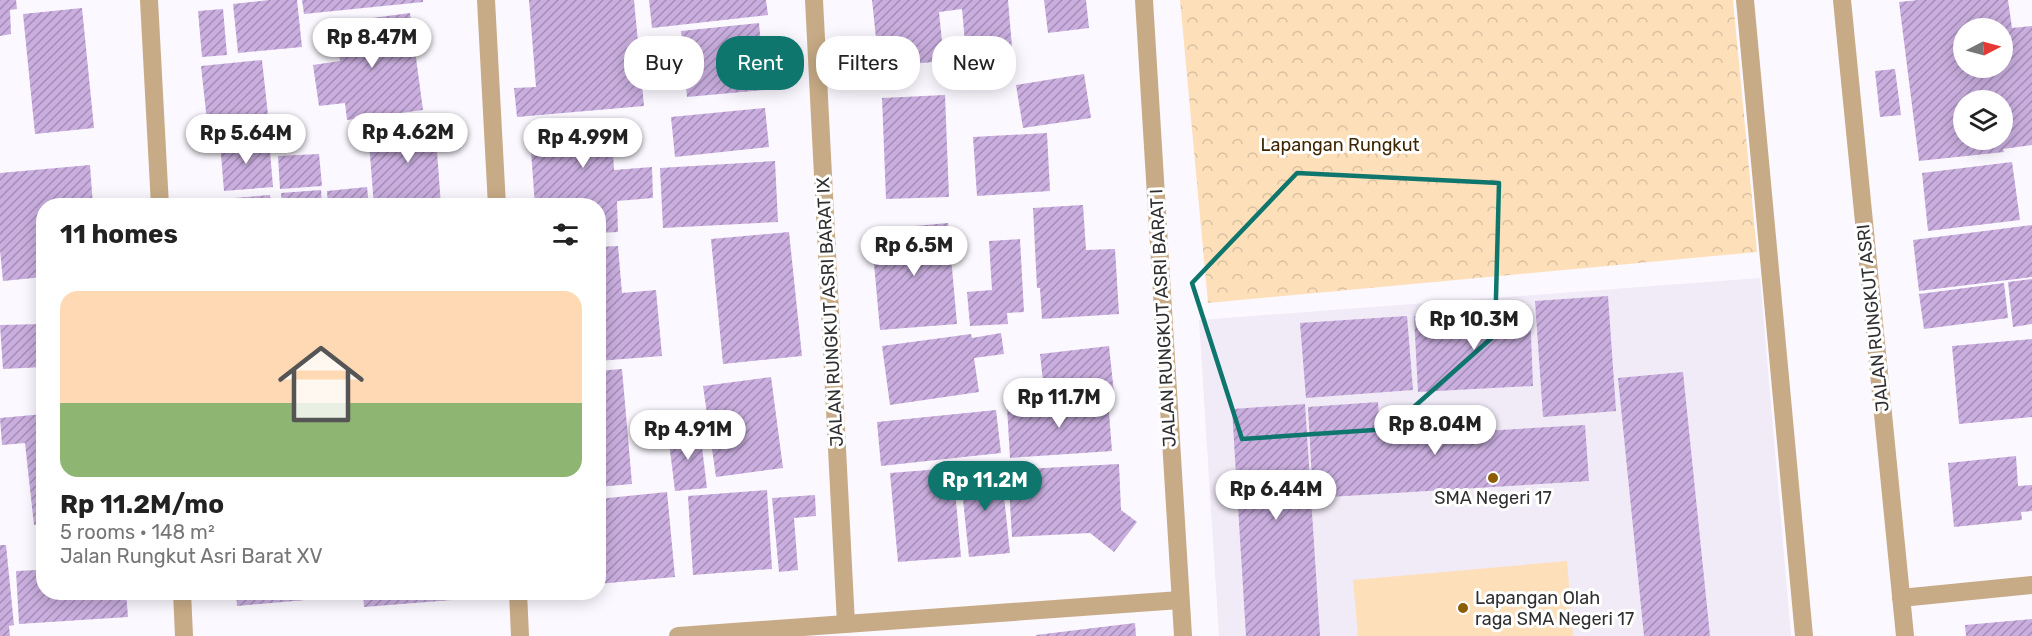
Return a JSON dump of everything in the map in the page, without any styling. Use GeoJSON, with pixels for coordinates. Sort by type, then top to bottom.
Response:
{"type":"FeatureCollection","features":[{"type":"Feature","properties":{"kind":"street"},"geometry":{"type":"LineString","coordinates":[[149,0],[160,198]]}},
{"type":"Feature","properties":{"kind":"street"},"geometry":{"type":"LineString","coordinates":[[486,0],[497,198]]}},
{"type":"Feature","properties":{"kind":"street","name":"JALAN RUNGKUT ASRI BARAT IX"},"geometry":{"type":"LineString","coordinates":[[814,0],[846,624]]}},
{"type":"Feature","properties":{"kind":"street","name":"JALAN RUNGKUT ASRI BARAT I"},"geometry":{"type":"LineString","coordinates":[[1144,0],[1183,636]]}},
{"type":"Feature","properties":{"kind":"street"},"geometry":{"type":"LineString","coordinates":[[1745,0],[1804,636]]}},
{"type":"Feature","properties":{"kind":"street","name":"JALAN RUNGKUT ASRI"},"geometry":{"type":"LineString","coordinates":[[1842,0],[1905,636]]}},
{"type":"Feature","properties":{"kind":"street"},"geometry":{"type":"LineString","coordinates":[[1901,598],[2032,585]]}},
{"type":"Feature","properties":{"kind":"street"},"geometry":{"type":"LineString","coordinates":[[182,600],[184,636]]}},
{"type":"Feature","properties":{"kind":"street"},"geometry":{"type":"LineString","coordinates":[[518,600],[520,636]]}},
{"type":"Feature","properties":{"kind":"street"},"geometry":{"type":"LineString","coordinates":[[678,636],[1180,600]]}},
{"type":"Feature","properties":{"kind":"highlighted area"},"geometry":{"type":"Polygon","coordinates":[[[1297,173],[1499,183],[1495,335],[1389,429],[1242,439],[1192,283],[1297,173]]]}},
{"type":"Feature","properties":{"kind":"shaded area","name":"SMA Negeri 17"},"geometry":{"type":"Polygon","coordinates":[[[1760,278],[1791,636],[1219,636],[1199,320],[1760,278]]]}},
{"type":"Feature","properties":{"kind":"green space","name":"Lapangan Rungkut"},"geometry":{"type":"Polygon","coordinates":[[[1180,0],[1733,0],[1757,252],[1208,303],[1180,0]]]}},
{"type":"Feature","properties":{"kind":"green space","name":"Lapangan Olah raga SMA Negeri 17"},"geometry":{"type":"Polygon","coordinates":[[[1567,561],[1573,636],[1358,636],[1353,580],[1567,561]]]}},
{"type":"Feature","properties":{"kind":"building"},"geometry":{"type":"Polygon","coordinates":[[[0,0],[16,0],[17,9],[10,10],[11,34],[0,36],[0,0]]]}},
{"type":"Feature","properties":{"kind":"building"},"geometry":{"type":"Polygon","coordinates":[[[297,0],[302,47],[238,53],[233,4],[297,0]]]}},
{"type":"Feature","properties":{"kind":"building"},"geometry":{"type":"Polygon","coordinates":[[[302,0],[423,0],[423,2],[304,14],[302,0]]]}},
{"type":"Feature","properties":{"kind":"building"},"geometry":{"type":"Polygon","coordinates":[[[529,0],[634,0],[637,36],[624,36],[624,90],[642,90],[644,106],[517,117],[514,88],[536,87],[529,0]]]}},
{"type":"Feature","properties":{"kind":"building"},"geometry":{"type":"Polygon","coordinates":[[[649,0],[766,0],[768,15],[652,28],[649,0]]]}},
{"type":"Feature","properties":{"kind":"building"},"geometry":{"type":"Polygon","coordinates":[[[872,0],[1008,0],[1011,36],[964,36],[962,9],[939,12],[941,36],[932,36],[932,62],[920,63],[920,36],[876,36],[872,0]]]}},
{"type":"Feature","properties":{"kind":"building"},"geometry":{"type":"Polygon","coordinates":[[[1044,0],[1086,0],[1089,28],[1048,33],[1044,0]]]}},
{"type":"Feature","properties":{"kind":"building"},"geometry":{"type":"Polygon","coordinates":[[[2008,0],[2011,18],[1953,18],[1953,78],[2013,78],[2013,28],[2032,26],[2032,145],[2013,148],[2013,90],[1953,90],[1953,150],[2003,150],[2004,152],[1919,161],[1899,2],[2008,0]]]}},
{"type":"Feature","properties":{"kind":"building"},"geometry":{"type":"Polygon","coordinates":[[[82,8],[94,128],[35,134],[23,14],[82,8]]]}},
{"type":"Feature","properties":{"kind":"building"},"geometry":{"type":"Polygon","coordinates":[[[223,9],[227,55],[202,57],[198,11],[223,9]]]}},
{"type":"Feature","properties":{"kind":"building"},"geometry":{"type":"Polygon","coordinates":[[[410,13],[423,110],[347,120],[345,103],[319,106],[313,65],[340,61],[335,23],[410,13]]]}},
{"type":"Feature","properties":{"kind":"building"},"geometry":{"type":"Polygon","coordinates":[[[759,23],[760,36],[716,36],[716,90],[765,90],[687,97],[686,90],[704,90],[704,36],[681,36],[681,31],[759,23]]]}},
{"type":"Feature","properties":{"kind":"building"},"geometry":{"type":"Polygon","coordinates":[[[262,60],[268,115],[207,121],[201,66],[262,60]]]}},
{"type":"Feature","properties":{"kind":"building"},"geometry":{"type":"Polygon","coordinates":[[[1895,69],[1901,115],[1880,117],[1875,71],[1895,69]]]}},
{"type":"Feature","properties":{"kind":"building"},"geometry":{"type":"Polygon","coordinates":[[[1084,74],[1091,118],[1023,128],[1016,85],[1084,74]]]}},
{"type":"Feature","properties":{"kind":"building"},"geometry":{"type":"Polygon","coordinates":[[[945,95],[949,197],[886,199],[882,98],[945,95]]]}},
{"type":"Feature","properties":{"kind":"building"},"geometry":{"type":"Polygon","coordinates":[[[765,108],[769,147],[675,157],[671,117],[765,108]]]}},
{"type":"Feature","properties":{"kind":"building"},"geometry":{"type":"Polygon","coordinates":[[[611,118],[614,170],[652,167],[653,198],[617,201],[618,232],[606,233],[606,198],[534,198],[529,123],[611,118]]]}},
{"type":"Feature","properties":{"kind":"building"},"geometry":{"type":"Polygon","coordinates":[[[435,124],[436,133],[459,131],[460,149],[437,151],[440,198],[373,198],[368,129],[435,124]]]}},
{"type":"Feature","properties":{"kind":"building"},"geometry":{"type":"Polygon","coordinates":[[[1047,133],[1050,191],[977,196],[973,137],[1047,133]]]}},
{"type":"Feature","properties":{"kind":"building"},"geometry":{"type":"Polygon","coordinates":[[[269,139],[273,187],[224,191],[220,143],[269,139]]]}},
{"type":"Feature","properties":{"kind":"building"},"geometry":{"type":"Polygon","coordinates":[[[319,154],[322,186],[280,189],[278,156],[319,154]]]}},
{"type":"Feature","properties":{"kind":"building"},"geometry":{"type":"Polygon","coordinates":[[[775,161],[778,222],[663,228],[660,168],[775,161]]]}},
{"type":"Feature","properties":{"kind":"building"},"geometry":{"type":"Polygon","coordinates":[[[2012,162],[2020,220],[1928,231],[1922,173],[2012,162]]]}},
{"type":"Feature","properties":{"kind":"building"},"geometry":{"type":"Polygon","coordinates":[[[90,165],[92,198],[36,198],[36,278],[3,281],[0,250],[0,173],[90,165]]]}},
{"type":"Feature","properties":{"kind":"building"},"geometry":{"type":"Polygon","coordinates":[[[367,187],[368,198],[327,198],[327,191],[367,187]]]}},
{"type":"Feature","properties":{"kind":"building"},"geometry":{"type":"Polygon","coordinates":[[[321,190],[322,198],[281,198],[281,193],[321,190]]]}},
{"type":"Feature","properties":{"kind":"building"},"geometry":{"type":"Polygon","coordinates":[[[270,195],[270,198],[233,198],[270,195]]]}},
{"type":"Feature","properties":{"kind":"building"},"geometry":{"type":"Polygon","coordinates":[[[1083,205],[1086,250],[1115,249],[1119,314],[1042,319],[1040,288],[1037,288],[1033,208],[1083,205]]]}},
{"type":"Feature","properties":{"kind":"building"},"geometry":{"type":"Polygon","coordinates":[[[948,223],[957,324],[880,330],[871,230],[948,223]]]}},
{"type":"Feature","properties":{"kind":"building"},"geometry":{"type":"Polygon","coordinates":[[[2032,225],[2032,277],[1919,291],[1913,240],[2032,225]]]}},
{"type":"Feature","properties":{"kind":"building"},"geometry":{"type":"Polygon","coordinates":[[[789,232],[802,356],[723,364],[711,239],[789,232]]]}},
{"type":"Feature","properties":{"kind":"building"},"geometry":{"type":"Polygon","coordinates":[[[1020,239],[1024,312],[1007,313],[1008,324],[970,326],[967,292],[992,290],[989,241],[1020,239]]]}},
{"type":"Feature","properties":{"kind":"building"},"geometry":{"type":"Polygon","coordinates":[[[618,246],[622,293],[656,290],[662,356],[606,360],[606,247],[618,246]]]}},
{"type":"Feature","properties":{"kind":"building"},"geometry":{"type":"Polygon","coordinates":[[[2032,279],[2032,324],[2013,327],[2008,282],[2032,279]]]}},
{"type":"Feature","properties":{"kind":"building"},"geometry":{"type":"Polygon","coordinates":[[[2004,283],[2008,318],[1924,329],[1919,294],[2004,283]]]}},
{"type":"Feature","properties":{"kind":"building"},"geometry":{"type":"Polygon","coordinates":[[[1608,296],[1616,411],[1543,417],[1535,301],[1608,296]]]}},
{"type":"Feature","properties":{"kind":"building"},"geometry":{"type":"Polygon","coordinates":[[[1530,310],[1533,386],[1418,392],[1414,316],[1530,310]]]}},
{"type":"Feature","properties":{"kind":"building"},"geometry":{"type":"Polygon","coordinates":[[[1407,316],[1413,390],[1306,398],[1300,323],[1407,316]]]}},
{"type":"Feature","properties":{"kind":"building"},"geometry":{"type":"Polygon","coordinates":[[[36,324],[36,367],[3,369],[0,325],[36,324]]]}},
{"type":"Feature","properties":{"kind":"building"},"geometry":{"type":"Polygon","coordinates":[[[1001,333],[1004,354],[974,358],[979,392],[890,405],[882,346],[971,334],[972,338],[1001,333]]]}},
{"type":"Feature","properties":{"kind":"building"},"geometry":{"type":"Polygon","coordinates":[[[2032,339],[2032,417],[1959,424],[1952,346],[2032,339]]]}},
{"type":"Feature","properties":{"kind":"building"},"geometry":{"type":"Polygon","coordinates":[[[1109,346],[1114,393],[1045,400],[1040,354],[1109,346]]]}},
{"type":"Feature","properties":{"kind":"building"},"geometry":{"type":"Polygon","coordinates":[[[622,369],[632,484],[606,486],[606,370],[622,369]]]}},
{"type":"Feature","properties":{"kind":"building"},"geometry":{"type":"Polygon","coordinates":[[[1683,372],[1710,636],[1644,636],[1618,378],[1683,372]]]}},
{"type":"Feature","properties":{"kind":"building"},"geometry":{"type":"Polygon","coordinates":[[[771,377],[783,468],[716,477],[703,386],[771,377]]]}},
{"type":"Feature","properties":{"kind":"building"},"geometry":{"type":"Polygon","coordinates":[[[1108,400],[1112,451],[1010,458],[1007,407],[1108,400]]]}},
{"type":"Feature","properties":{"kind":"building"},"geometry":{"type":"Polygon","coordinates":[[[1378,402],[1380,437],[1585,425],[1589,481],[1313,498],[1308,407],[1378,402]]]}},
{"type":"Feature","properties":{"kind":"building"},"geometry":{"type":"Polygon","coordinates":[[[1305,404],[1320,636],[1246,636],[1232,409],[1305,404]]]}},
{"type":"Feature","properties":{"kind":"building"},"geometry":{"type":"Polygon","coordinates":[[[996,410],[1001,453],[881,466],[877,422],[996,410]]]}},
{"type":"Feature","properties":{"kind":"building"},"geometry":{"type":"Polygon","coordinates":[[[36,415],[36,525],[34,525],[25,443],[2,445],[0,418],[36,415]]]}},
{"type":"Feature","properties":{"kind":"building"},"geometry":{"type":"Polygon","coordinates":[[[700,431],[707,488],[675,491],[668,434],[700,431]]]}},
{"type":"Feature","properties":{"kind":"building"},"geometry":{"type":"Polygon","coordinates":[[[2016,456],[2018,486],[2032,485],[2032,511],[2021,512],[2022,520],[1954,527],[1948,463],[2016,456]]]}},
{"type":"Feature","properties":{"kind":"building"},"geometry":{"type":"Polygon","coordinates":[[[1119,464],[1121,510],[1137,522],[1114,552],[1090,533],[1012,537],[1008,470],[1119,464]]]}},
{"type":"Feature","properties":{"kind":"building"},"geometry":{"type":"Polygon","coordinates":[[[953,468],[961,557],[898,562],[890,473],[953,468]]]}},
{"type":"Feature","properties":{"kind":"building"},"geometry":{"type":"Polygon","coordinates":[[[1001,468],[1010,553],[969,557],[960,471],[1001,468]]]}},
{"type":"Feature","properties":{"kind":"building"},"geometry":{"type":"Polygon","coordinates":[[[767,490],[772,569],[693,575],[688,496],[767,490]]]}},
{"type":"Feature","properties":{"kind":"building"},"geometry":{"type":"Polygon","coordinates":[[[667,492],[675,577],[606,583],[606,498],[667,492]]]}},
{"type":"Feature","properties":{"kind":"building"},"geometry":{"type":"Polygon","coordinates":[[[815,495],[816,516],[794,518],[798,570],[779,572],[772,498],[815,495]]]}},
{"type":"Feature","properties":{"kind":"building"},"geometry":{"type":"Polygon","coordinates":[[[0,545],[6,545],[14,625],[9,626],[10,636],[0,636],[0,545]]]}},
{"type":"Feature","properties":{"kind":"building"},"geometry":{"type":"Polygon","coordinates":[[[36,570],[36,600],[127,600],[128,617],[19,624],[16,571],[36,570]]]}},
{"type":"Feature","properties":{"kind":"building"},"geometry":{"type":"Polygon","coordinates":[[[237,600],[306,600],[237,606],[237,600]]]}},
{"type":"Feature","properties":{"kind":"building"},"geometry":{"type":"Polygon","coordinates":[[[363,600],[452,600],[364,607],[363,600]]]}},
{"type":"Feature","properties":{"kind":"building"},"geometry":{"type":"Polygon","coordinates":[[[2032,619],[2032,636],[1966,636],[1965,625],[2032,619]]]}},
{"type":"Feature","properties":{"kind":"building"},"geometry":{"type":"Polygon","coordinates":[[[1135,623],[1136,636],[1036,636],[1036,635],[1135,623]]]}},
{"type":"Feature","properties":{"kind":"place","name":"SMA Negeri 17"},"geometry":{"type":"Point","coordinates":[1493,478]}},
{"type":"Feature","properties":{"kind":"place","name":"Lapangan Olah raga SMA Negeri 17"},"geometry":{"type":"Point","coordinates":[1463,608]}}]}
